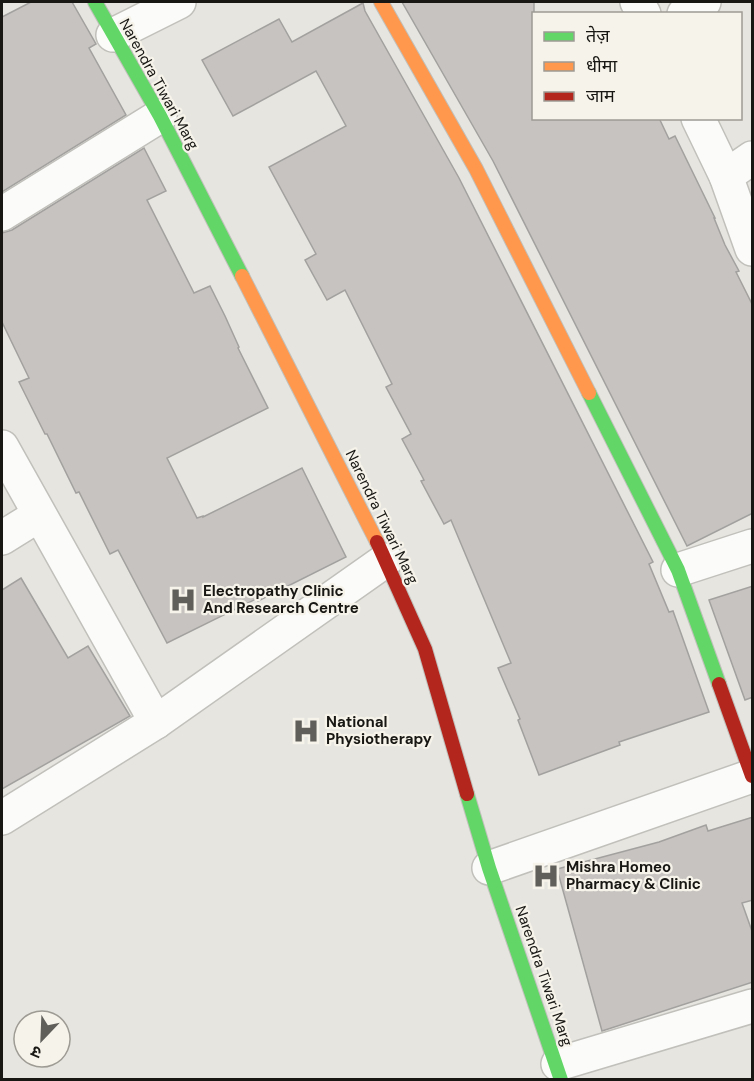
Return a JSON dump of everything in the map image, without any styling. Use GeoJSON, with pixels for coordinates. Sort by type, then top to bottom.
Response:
{"type":"FeatureCollection","features":[{"type":"Feature","properties":{"kind":"street","name":"Narendra Tiwari Marg"},"geometry":{"type":"LineString","coordinates":[[95,2],[160,117],[386,560],[425,649],[489,868],[560,1072]]}},
{"type":"Feature","properties":{"kind":"street"},"geometry":{"type":"LineString","coordinates":[[113,35],[179,2]]}},
{"type":"Feature","properties":{"kind":"street"},"geometry":{"type":"LineString","coordinates":[[381,2],[476,168],[678,570],[752,776],[489,868]]}},
{"type":"Feature","properties":{"kind":"street"},"geometry":{"type":"LineString","coordinates":[[687,12],[704,2]]}},
{"type":"Feature","properties":{"kind":"street"},"geometry":{"type":"LineString","coordinates":[[2,214],[160,117]]}},
{"type":"Feature","properties":{"kind":"street"},"geometry":{"type":"LineString","coordinates":[[699,120],[726,176],[753,249]]}},
{"type":"Feature","properties":{"kind":"street"},"geometry":{"type":"LineString","coordinates":[[726,176],[753,158]]}},
{"type":"Feature","properties":{"kind":"street"},"geometry":{"type":"LineString","coordinates":[[2,447],[156,722]]}},
{"type":"Feature","properties":{"kind":"street"},"geometry":{"type":"LineString","coordinates":[[2,538],[39,515]]}},
{"type":"Feature","properties":{"kind":"street"},"geometry":{"type":"LineString","coordinates":[[678,570],[753,546]]}},
{"type":"Feature","properties":{"kind":"street"},"geometry":{"type":"LineString","coordinates":[[2,818],[156,722],[386,560]]}},
{"type":"Feature","properties":{"kind":"street"},"geometry":{"type":"LineString","coordinates":[[560,1072],[753,1006]]}},
{"type":"Feature","properties":{"kind":"building"},"geometry":{"type":"Polygon","coordinates":[[[31,2],[72,2],[96,44],[89,48],[126,115],[2,192],[2,17],[31,2]]]}},
{"type":"Feature","properties":{"kind":"building"},"geometry":{"type":"Polygon","coordinates":[[[402,2],[534,2],[534,12],[532,12],[532,120],[660,120],[669,139],[675,136],[715,218],[725,245],[739,271],[736,272],[753,306],[753,513],[687,546],[493,161],[402,2]]]}},
{"type":"Feature","properties":{"kind":"building"},"geometry":{"type":"Polygon","coordinates":[[[363,3],[365,11],[459,178],[653,562],[649,564],[669,612],[673,611],[709,712],[619,742],[620,745],[539,775],[518,720],[520,719],[498,668],[511,663],[451,520],[444,524],[402,439],[411,434],[386,387],[392,384],[345,290],[327,300],[305,260],[316,254],[269,167],[346,126],[316,71],[233,116],[202,60],[279,19],[292,42],[363,3]]]}},
{"type":"Feature","properties":{"kind":"building"},"geometry":{"type":"Polygon","coordinates":[[[144,148],[166,191],[147,200],[194,293],[210,286],[268,408],[167,458],[197,518],[302,468],[346,557],[167,643],[118,550],[110,554],[79,492],[76,493],[45,434],[19,382],[29,378],[2,322],[2,233],[12,230],[144,148]]]}},
{"type":"Feature","properties":{"kind":"building"},"geometry":{"type":"Polygon","coordinates":[[[21,578],[68,658],[88,646],[130,716],[2,789],[2,590],[21,578]]]}},
{"type":"Feature","properties":{"kind":"building"},"geometry":{"type":"Polygon","coordinates":[[[753,586],[753,697],[745,700],[709,600],[753,586]]]}},
{"type":"Feature","properties":{"kind":"building"},"geometry":{"type":"Polygon","coordinates":[[[753,817],[753,900],[742,903],[753,934],[753,982],[602,1031],[557,869],[659,842],[706,825],[708,831],[753,817]]]}},
{"type":"Feature","properties":{"kind":"traffic: fast"},"geometry":{"type":"LineString","coordinates":[[95,2],[160,116],[242,276]]}},
{"type":"Feature","properties":{"kind":"traffic: fast"},"geometry":{"type":"LineString","coordinates":[[589,393],[678,570],[719,684]]}},
{"type":"Feature","properties":{"kind":"traffic: fast"},"geometry":{"type":"LineString","coordinates":[[467,794],[489,868],[561,1080]]}},
{"type":"Feature","properties":{"kind":"traffic: slow"},"geometry":{"type":"LineString","coordinates":[[381,2],[476,169],[589,393]]}},
{"type":"Feature","properties":{"kind":"traffic: slow"},"geometry":{"type":"LineString","coordinates":[[242,276],[377,542]]}},
{"type":"Feature","properties":{"kind":"traffic: jam"},"geometry":{"type":"LineString","coordinates":[[377,542],[425,649],[467,794]]}},
{"type":"Feature","properties":{"kind":"traffic: jam"},"geometry":{"type":"LineString","coordinates":[[719,684],[752,776]]}},
{"type":"Feature","properties":{"kind":"place","name":"Electropathy Clinic And Research Centre"},"geometry":{"type":"Point","coordinates":[183,600]}},
{"type":"Feature","properties":{"kind":"place","name":"National Physiotherapy"},"geometry":{"type":"Point","coordinates":[306,731]}},
{"type":"Feature","properties":{"kind":"place","name":"Mishra Homeo Pharmacy & Clinic"},"geometry":{"type":"Point","coordinates":[546,876]}}]}
